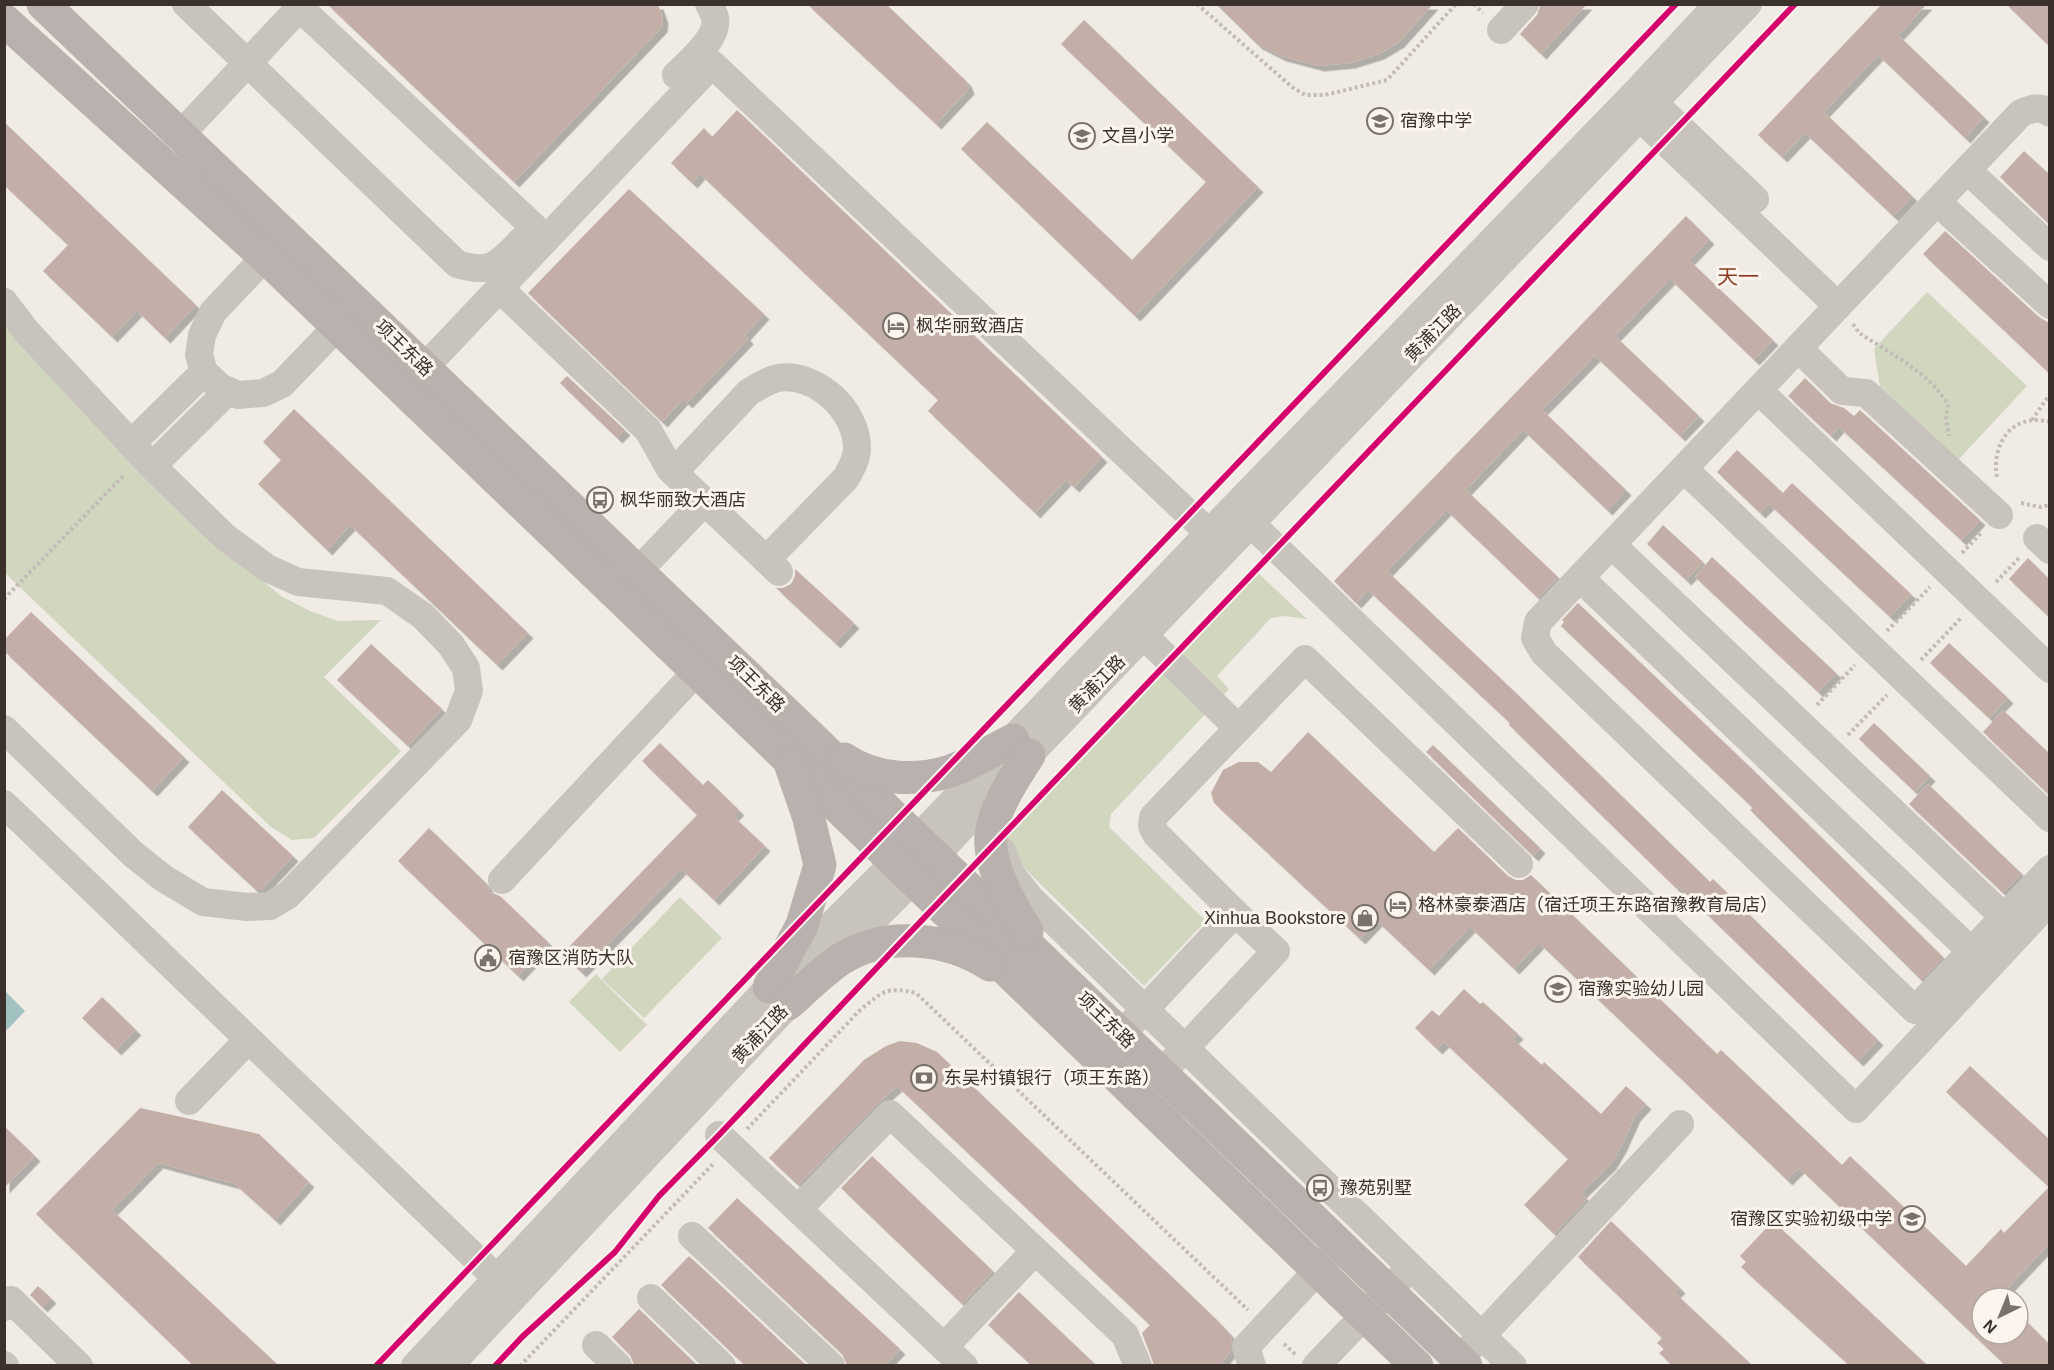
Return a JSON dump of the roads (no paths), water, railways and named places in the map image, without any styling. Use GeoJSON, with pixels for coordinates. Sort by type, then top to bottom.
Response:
{"type":"FeatureCollection","features":[{"type":"Feature","properties":{"kind":"main road","name":"项王东路"},"geometry":{"type":"LineString","coordinates":[[43,4],[180,135],[275,246]]}},
{"type":"Feature","properties":{"kind":"main road","name":"项王东路"},"geometry":{"type":"LineString","coordinates":[[4,20],[275,246],[915,859],[1047,963],[1462,1362]]}},
{"type":"Feature","properties":{"kind":"main road","name":"项王东路"},"geometry":{"type":"LineString","coordinates":[[348,316],[424,368],[627,583]]}},
{"type":"Feature","properties":{"kind":"main road"},"geometry":{"type":"LineString","coordinates":[[779,995],[820,865],[808,815],[800,748],[889,777],[920,778],[1021,747]]}},
{"type":"Feature","properties":{"kind":"main road"},"geometry":{"type":"LineString","coordinates":[[1021,747],[1009,789],[996,817],[991,835],[991,849],[1011,906],[1047,963]]}},
{"type":"Feature","properties":{"kind":"main road","name":"项王东路"},"geometry":{"type":"LineString","coordinates":[[915,859],[1022,986],[1417,1365]]}},
{"type":"Feature","properties":{"kind":"main road"},"geometry":{"type":"LineString","coordinates":[[779,995],[870,945],[903,940],[936,943],[975,955],[1022,986]]}},
{"type":"Feature","properties":{"kind":"street"},"geometry":{"type":"LineString","coordinates":[[186,4],[457,264],[473,269],[489,268],[499,264],[707,42],[715,29],[715,18],[709,4]]}},
{"type":"Feature","properties":{"kind":"street"},"geometry":{"type":"LineString","coordinates":[[1501,30],[1525,4]]}},
{"type":"Feature","properties":{"kind":"street","name":"黄浦江路"},"geometry":{"type":"LineString","coordinates":[[1640,103],[1718,4]]}},
{"type":"Feature","properties":{"kind":"street","name":"黄浦江路"},"geometry":{"type":"LineString","coordinates":[[449,1365],[506,1288],[779,995],[915,859],[1640,103],[1748,4]]}},
{"type":"Feature","properties":{"kind":"street"},"geometry":{"type":"LineString","coordinates":[[180,135],[302,6],[534,227]]}},
{"type":"Feature","properties":{"kind":"street"},"geometry":{"type":"LineString","coordinates":[[424,368],[712,64],[1209,533]]}},
{"type":"Feature","properties":{"kind":"street"},"geometry":{"type":"LineString","coordinates":[[1640,103],[1845,298]]}},
{"type":"Feature","properties":{"kind":"street"},"geometry":{"type":"LineString","coordinates":[[2049,113],[2036,107],[2021,113],[1538,622],[1535,638],[1544,653],[1915,1010],[2049,869]]}},
{"type":"Feature","properties":{"kind":"street"},"geometry":{"type":"LineString","coordinates":[[1967,170],[2049,247]]}},
{"type":"Feature","properties":{"kind":"street"},"geometry":{"type":"LineString","coordinates":[[1937,202],[2049,305]]}},
{"type":"Feature","properties":{"kind":"street"},"geometry":{"type":"LineString","coordinates":[[275,246],[213,312],[202,335],[199,355],[204,372],[220,387],[238,396],[263,393],[282,384],[348,316]]}},
{"type":"Feature","properties":{"kind":"street"},"geometry":{"type":"LineString","coordinates":[[499,288],[648,430],[674,472],[772,566],[846,478],[858,450],[856,436],[839,404],[826,391],[811,382],[792,377],[776,378],[749,392],[674,472]]}},
{"type":"Feature","properties":{"kind":"street"},"geometry":{"type":"LineString","coordinates":[[4,302],[27,332],[142,455],[225,537],[267,568],[298,582],[387,591],[423,616],[451,645],[466,668],[469,691],[458,720],[288,895],[270,906],[247,907],[203,902],[163,878],[133,854],[4,729]]}},
{"type":"Feature","properties":{"kind":"street"},"geometry":{"type":"LineString","coordinates":[[1798,348],[1842,391],[1866,393],[2006,507]]}},
{"type":"Feature","properties":{"kind":"street"},"geometry":{"type":"LineString","coordinates":[[142,455],[204,372]]}},
{"type":"Feature","properties":{"kind":"street"},"geometry":{"type":"LineString","coordinates":[[1758,390],[2049,669]]}},
{"type":"Feature","properties":{"kind":"street"},"geometry":{"type":"LineString","coordinates":[[142,455],[228,391]]}},
{"type":"Feature","properties":{"kind":"street"},"geometry":{"type":"LineString","coordinates":[[1683,469],[2049,818]]}},
{"type":"Feature","properties":{"kind":"street"},"geometry":{"type":"LineString","coordinates":[[627,583],[704,502]]}},
{"type":"Feature","properties":{"kind":"street"},"geometry":{"type":"LineString","coordinates":[[1243,516],[1856,1109],[2049,901]]}},
{"type":"Feature","properties":{"kind":"street","name":"黄浦江路"},"geometry":{"type":"LineString","coordinates":[[1136,628],[1209,533],[1243,516]]}},
{"type":"Feature","properties":{"kind":"street"},"geometry":{"type":"LineString","coordinates":[[1612,545],[2004,917]]}},
{"type":"Feature","properties":{"kind":"street"},"geometry":{"type":"LineString","coordinates":[[1581,578],[1971,951]]}},
{"type":"Feature","properties":{"kind":"street"},"geometry":{"type":"LineString","coordinates":[[1136,628],[1238,728]]}},
{"type":"Feature","properties":{"kind":"street"},"geometry":{"type":"LineString","coordinates":[[1161,1073],[1276,951],[1156,834],[1152,826],[1153,817],[1305,659],[1519,864]]}},
{"type":"Feature","properties":{"kind":"street"},"geometry":{"type":"LineString","coordinates":[[502,880],[708,660]]}},
{"type":"Feature","properties":{"kind":"street"},"geometry":{"type":"LineString","coordinates":[[4,804],[506,1288]]}},
{"type":"Feature","properties":{"kind":"street"},"geometry":{"type":"LineString","coordinates":[[998,842],[1011,874],[1030,898],[1143,1010],[1513,1365]]}},
{"type":"Feature","properties":{"kind":"street"},"geometry":{"type":"LineString","coordinates":[[1121,1034],[1235,913]]}},
{"type":"Feature","properties":{"kind":"street"},"geometry":{"type":"LineString","coordinates":[[189,1101],[248,1040]]}},
{"type":"Feature","properties":{"kind":"street"},"geometry":{"type":"LineString","coordinates":[[798,1209],[890,1114],[1125,1335],[1138,1365]]}},
{"type":"Feature","properties":{"kind":"street"},"geometry":{"type":"LineString","coordinates":[[1462,1362],[1481,1335],[1680,1124]]}},
{"type":"Feature","properties":{"kind":"street"},"geometry":{"type":"LineString","coordinates":[[725,1141],[954,1356],[1035,1251]]}},
{"type":"Feature","properties":{"kind":"street"},"geometry":{"type":"LineString","coordinates":[[1252,1365],[1246,1347],[1364,1222]]}},
{"type":"Feature","properties":{"kind":"street"},"geometry":{"type":"LineString","coordinates":[[692,1236],[831,1365]]}},
{"type":"Feature","properties":{"kind":"street"},"geometry":{"type":"LineString","coordinates":[[1307,1362],[1365,1315],[1410,1267]]}},
{"type":"Feature","properties":{"kind":"street","name":"黄浦江路"},"geometry":{"type":"LineString","coordinates":[[415,1365],[506,1288]]}},
{"type":"Feature","properties":{"kind":"street"},"geometry":{"type":"LineString","coordinates":[[651,1298],[722,1365]]}},
{"type":"Feature","properties":{"kind":"street"},"geometry":{"type":"LineString","coordinates":[[4,1306],[11,1300],[79,1365]]}},
{"type":"Feature","properties":{"kind":"street"},"geometry":{"type":"LineString","coordinates":[[596,1345],[618,1365]]}},
{"type":"Feature","properties":{"kind":"water"},"geometry":{"type":"Polygon","coordinates":[[[5,991],[25,1011],[7,1030],[5,1028],[5,991]]]}},
{"type":"Feature","properties":{"kind":"place","name":"宿豫中学"},"geometry":{"type":"Point","coordinates":[1380,121]}},
{"type":"Feature","properties":{"kind":"place","name":"文昌小学"},"geometry":{"type":"Point","coordinates":[1082,136]}},
{"type":"Feature","properties":{"kind":"place","name":"枫华丽致酒店"},"geometry":{"type":"Point","coordinates":[896,326]}},
{"type":"Feature","properties":{"kind":"place","name":"枫华丽致大酒店"},"geometry":{"type":"Point","coordinates":[600,500]}},
{"type":"Feature","properties":{"kind":"place","name":"格林豪泰酒店（宿迁项王东路宿豫教育局店）"},"geometry":{"type":"Point","coordinates":[1398,905]}},
{"type":"Feature","properties":{"kind":"place","name":"Xinhua Bookstore"},"geometry":{"type":"Point","coordinates":[1365,918]}},
{"type":"Feature","properties":{"kind":"place","name":"宿豫区消防大队"},"geometry":{"type":"Point","coordinates":[488,958]}},
{"type":"Feature","properties":{"kind":"place","name":"宿豫实验幼儿园"},"geometry":{"type":"Point","coordinates":[1558,989]}},
{"type":"Feature","properties":{"kind":"place","name":"东吴村镇银行（项王东路）"},"geometry":{"type":"Point","coordinates":[924,1078]}},
{"type":"Feature","properties":{"kind":"place","name":"豫苑别墅"},"geometry":{"type":"Point","coordinates":[1320,1188]}},
{"type":"Feature","properties":{"kind":"place","name":"宿豫区实验初级中学"},"geometry":{"type":"Point","coordinates":[1912,1219]}},
{"type":"Feature","properties":{"kind":"district","name":"天一"},"geometry":{"type":"Point","coordinates":[1738,276]}}]}
